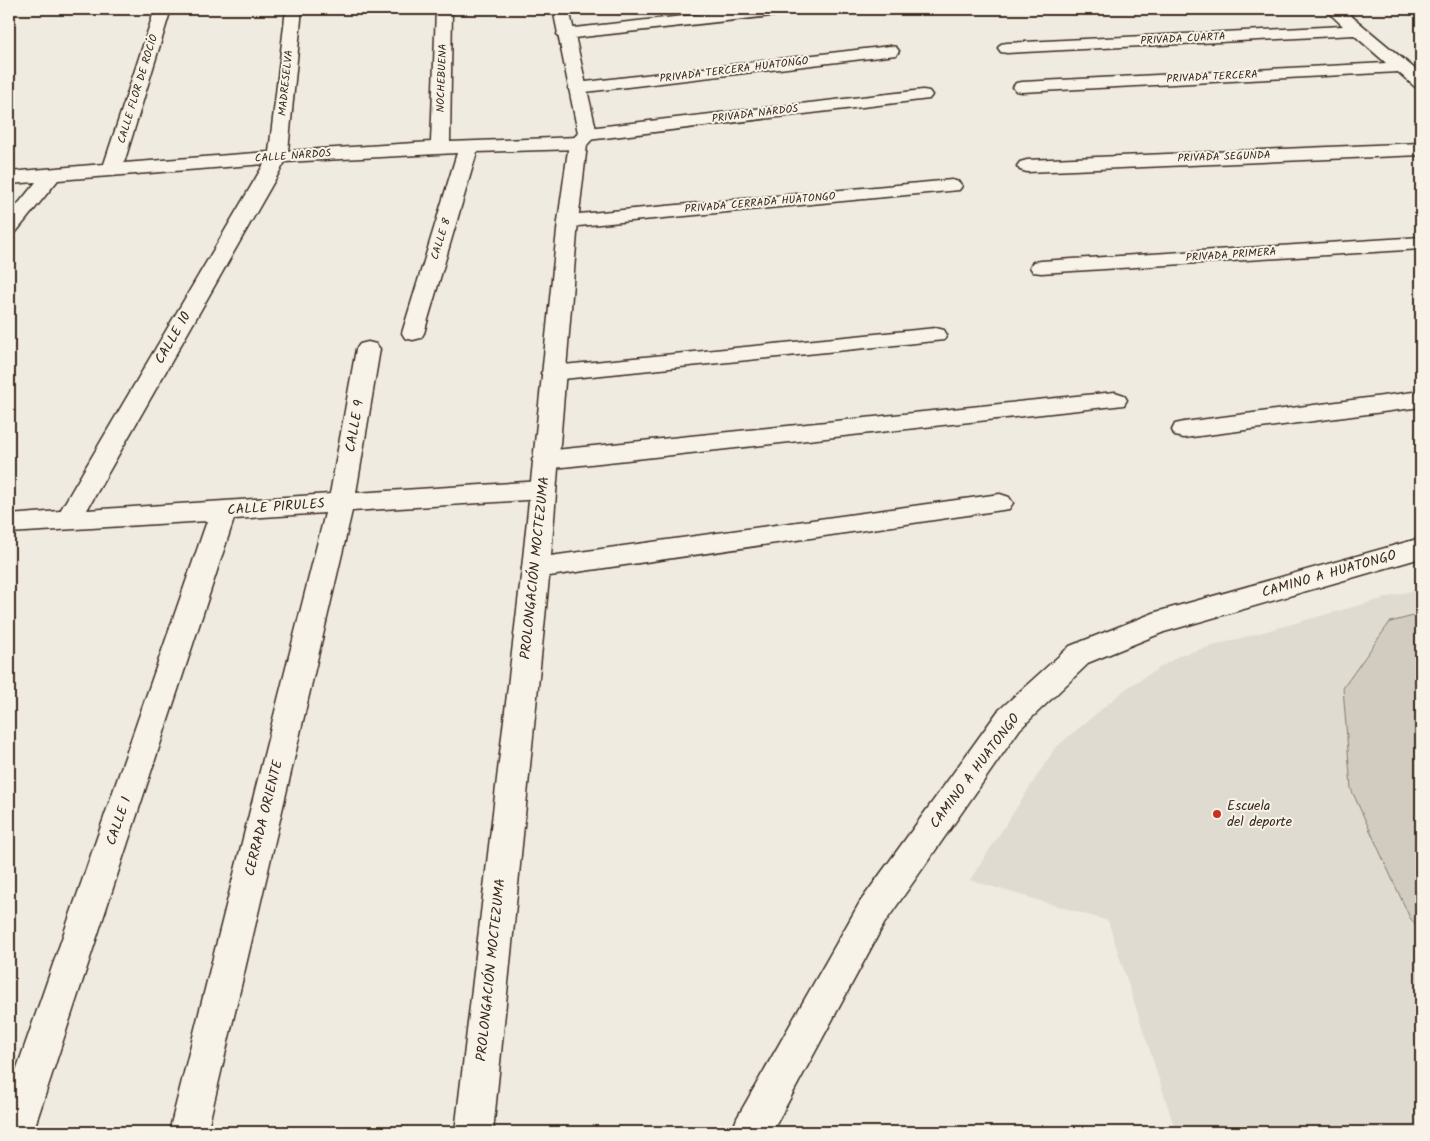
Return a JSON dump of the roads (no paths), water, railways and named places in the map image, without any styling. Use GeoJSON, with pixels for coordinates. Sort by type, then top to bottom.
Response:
{"type":"FeatureCollection","features":[{"type":"Feature","properties":{"kind":"street","name":"CALLE FLOR DE ROCÍO"},"geometry":{"type":"LineString","coordinates":[[112,170],[163,9]]}},
{"type":"Feature","properties":{"kind":"street","name":"MADRESELVA"},"geometry":{"type":"LineString","coordinates":[[278,157],[294,9]]}},
{"type":"Feature","properties":{"kind":"street","name":"NOCHEBUENA"},"geometry":{"type":"LineString","coordinates":[[440,147],[444,9]]}},
{"type":"Feature","properties":{"kind":"street"},"geometry":{"type":"LineString","coordinates":[[563,22],[789,9]]}},
{"type":"Feature","properties":{"kind":"street"},"geometry":{"type":"LineString","coordinates":[[1333,9],[1401,67],[1420,80]]}},
{"type":"Feature","properties":{"kind":"street","name":"PROLONGACIÓN MOCTEZUMA"},"geometry":{"type":"LineString","coordinates":[[474,1132],[536,568],[568,220],[583,139],[578,88],[563,22]]}},
{"type":"Feature","properties":{"kind":"street","name":"PRIVADA CUARTA"},"geometry":{"type":"LineString","coordinates":[[1007,48],[1358,30]]}},
{"type":"Feature","properties":{"kind":"street","name":"PRIVADA TERCERA HUATONGO"},"geometry":{"type":"LineString","coordinates":[[578,88],[890,51]]}},
{"type":"Feature","properties":{"kind":"street","name":"PRIVADA TERCERA"},"geometry":{"type":"LineString","coordinates":[[1022,86],[1401,67]]}},
{"type":"Feature","properties":{"kind":"street","name":"PRIVADA NARDOS"},"geometry":{"type":"LineString","coordinates":[[583,139],[923,95]]}},
{"type":"Feature","properties":{"kind":"street","name":"CALLE NARDOS"},"geometry":{"type":"LineString","coordinates":[[9,178],[278,157],[583,139]]}},
{"type":"Feature","properties":{"kind":"street","name":"CALLE 8"},"geometry":{"type":"LineString","coordinates":[[413,332],[469,145]]}},
{"type":"Feature","properties":{"kind":"street","name":"PRIVADA SEGUNDA"},"geometry":{"type":"LineString","coordinates":[[1027,166],[1421,149]]}},
{"type":"Feature","properties":{"kind":"street","name":"CALLE 10"},"geometry":{"type":"LineString","coordinates":[[68,520],[278,157]]}},
{"type":"Feature","properties":{"kind":"street"},"geometry":{"type":"LineString","coordinates":[[9,228],[52,174]]}},
{"type":"Feature","properties":{"kind":"street","name":"PRIVADA CERRADA HUATONGO"},"geometry":{"type":"LineString","coordinates":[[568,220],[952,186]]}},
{"type":"Feature","properties":{"kind":"street","name":"PRIVADA PRIMERA"},"geometry":{"type":"LineString","coordinates":[[1041,267],[1421,243]]}},
{"type":"Feature","properties":{"kind":"street"},"geometry":{"type":"LineString","coordinates":[[553,373],[936,335]]}},
{"type":"Feature","properties":{"kind":"street","name":"CALLE 9"},"geometry":{"type":"LineString","coordinates":[[342,503],[368,349]]}},
{"type":"Feature","properties":{"kind":"street"},"geometry":{"type":"LineString","coordinates":[[1184,430],[1421,399]]}},
{"type":"Feature","properties":{"kind":"street"},"geometry":{"type":"LineString","coordinates":[[545,460],[1115,400]]}},
{"type":"Feature","properties":{"kind":"street","name":"CALLE PIRULES"},"geometry":{"type":"LineString","coordinates":[[9,524],[542,490]]}},
{"type":"Feature","properties":{"kind":"street","name":"CERRADA ORIENTE"},"geometry":{"type":"LineString","coordinates":[[188,1132],[342,503]]}},
{"type":"Feature","properties":{"kind":"street"},"geometry":{"type":"LineString","coordinates":[[536,568],[1000,504]]}},
{"type":"Feature","properties":{"kind":"street","name":"CALLE 1"},"geometry":{"type":"LineString","coordinates":[[14,1132],[224,510]]}},
{"type":"Feature","properties":{"kind":"street","name":"CAMINO A HUATONGO"},"geometry":{"type":"LineString","coordinates":[[751,1132],[872,913],[1009,720],[1080,654],[1156,623],[1421,548]]}},
{"type":"Feature","properties":{"kind":"place","name":"Escuela del deporte"},"geometry":{"type":"Point","coordinates":[1217,814]}}]}
